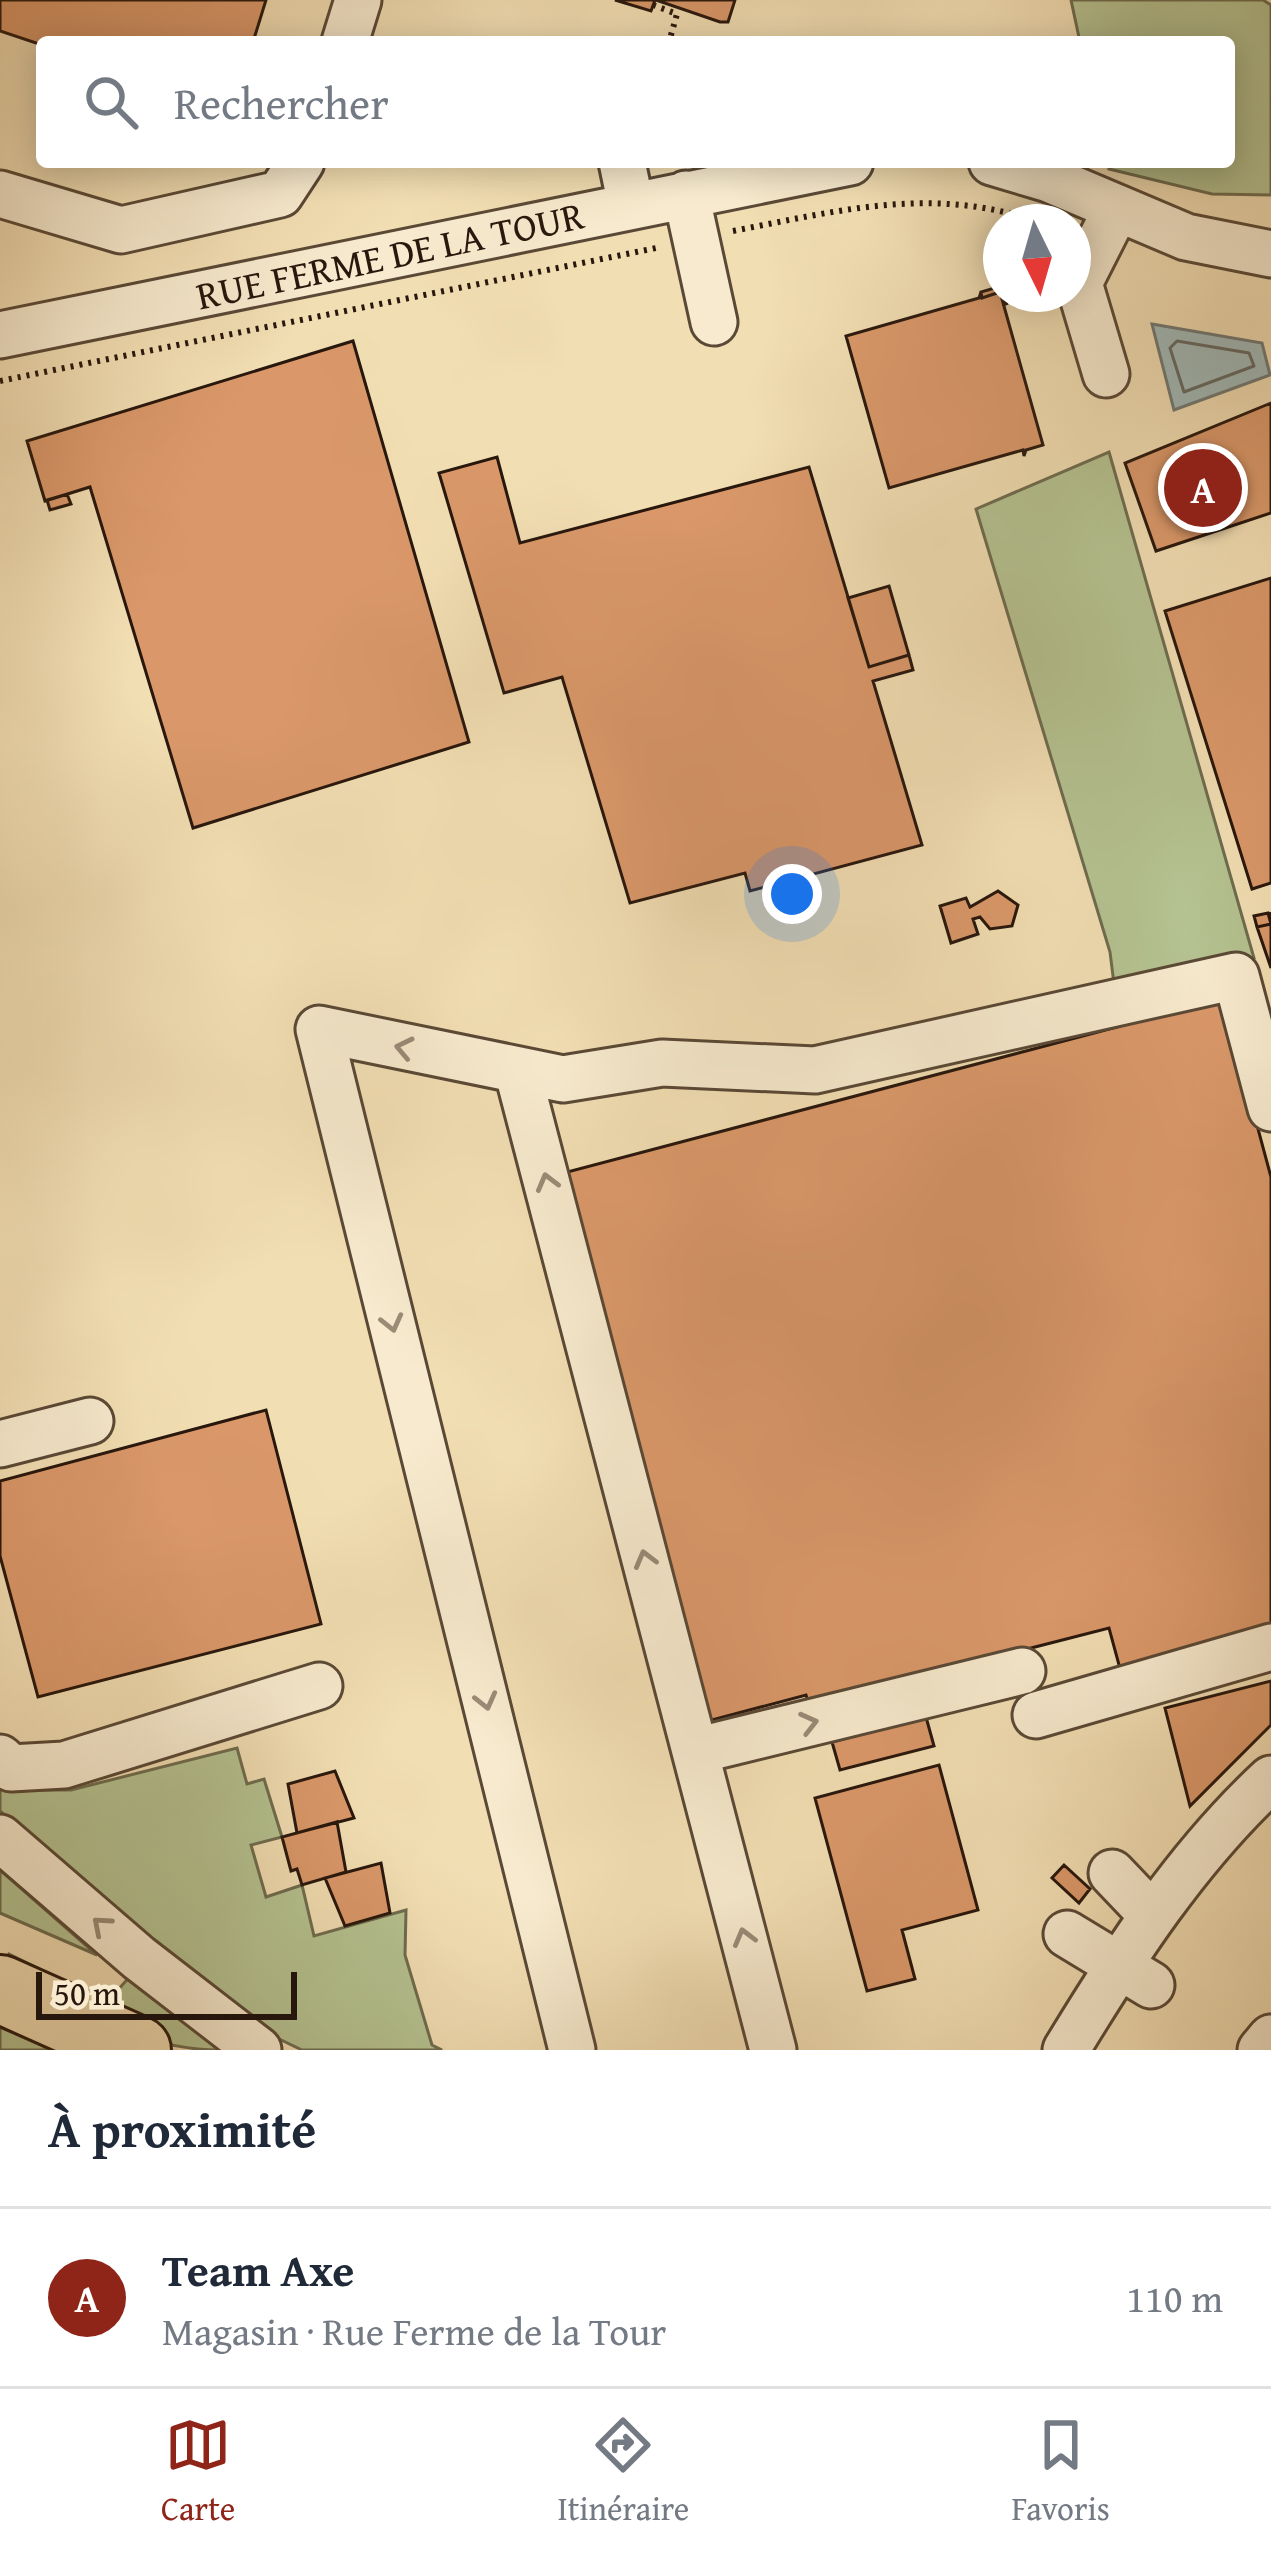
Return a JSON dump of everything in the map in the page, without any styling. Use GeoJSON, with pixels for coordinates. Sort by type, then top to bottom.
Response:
{"type":"FeatureCollection","features":[{"type":"Feature","properties":{"kind":"highway"},"geometry":{"type":"LineString","coordinates":[[0,1989],[137,2050]]}},
{"type":"Feature","properties":{"kind":"street"},"geometry":{"type":"LineString","coordinates":[[347,36],[358,0]]}},
{"type":"Feature","properties":{"kind":"street"},"geometry":{"type":"LineString","coordinates":[[0,194],[121,230],[280,194],[297,168]]}},
{"type":"Feature","properties":{"kind":"street","name":"RUE FERME DE LA TOUR"},"geometry":{"type":"LineString","coordinates":[[0,335],[130,308],[626,184],[686,194],[744,172],[786,168]]}},
{"type":"Feature","properties":{"kind":"street"},"geometry":{"type":"LineString","coordinates":[[1008,168],[1186,237],[1271,254]]}},
{"type":"Feature","properties":{"kind":"street"},"geometry":{"type":"LineString","coordinates":[[686,194],[714,322]]}},
{"type":"Feature","properties":{"kind":"street"},"geometry":{"type":"LineString","coordinates":[[1106,374],[1079,283],[1117,208]]}},
{"type":"Feature","properties":{"kind":"street"},"geometry":{"type":"LineString","coordinates":[[121,230],[130,308]]}},
{"type":"Feature","properties":{"kind":"street"},"geometry":{"type":"LineString","coordinates":[[572,2050],[319,1029],[563,1079],[662,1063],[815,1070],[1236,976],[1271,1108]]}},
{"type":"Feature","properties":{"kind":"street"},"geometry":{"type":"LineString","coordinates":[[518,1073],[773,2050]]}},
{"type":"Feature","properties":{"kind":"street"},"geometry":{"type":"LineString","coordinates":[[0,1444],[90,1421]]}},
{"type":"Feature","properties":{"kind":"street"},"geometry":{"type":"LineString","coordinates":[[1036,1715],[1271,1647]]}},
{"type":"Feature","properties":{"kind":"street"},"geometry":{"type":"LineString","coordinates":[[695,1751],[1022,1672]]}},
{"type":"Feature","properties":{"kind":"street"},"geometry":{"type":"LineString","coordinates":[[0,1758],[10,1768],[64,1765],[319,1686]]}},
{"type":"Feature","properties":{"kind":"street"},"geometry":{"type":"LineString","coordinates":[[1066,2050],[1134,1976],[1174,1909],[1271,1779]]}},
{"type":"Feature","properties":{"kind":"street"},"geometry":{"type":"LineString","coordinates":[[0,1838],[139,1958],[258,2050]]}},
{"type":"Feature","properties":{"kind":"street"},"geometry":{"type":"LineString","coordinates":[[1112,1873],[1174,1909]]}},
{"type":"Feature","properties":{"kind":"street"},"geometry":{"type":"LineString","coordinates":[[1067,1934],[1134,1976]]}},
{"type":"Feature","properties":{"kind":"street"},"geometry":{"type":"LineString","coordinates":[[1261,2050],[1271,2038]]}},
{"type":"Feature","properties":{"kind":"path"},"geometry":{"type":"LineString","coordinates":[[653,5],[677,14],[671,36]]}},
{"type":"Feature","properties":{"kind":"path"},"geometry":{"type":"LineString","coordinates":[[724,233],[897,200],[983,207]]}},
{"type":"Feature","properties":{"kind":"path"},"geometry":{"type":"LineString","coordinates":[[0,381],[666,246]]}},
{"type":"Feature","properties":{"kind":"green space"},"geometry":{"type":"Polygon","coordinates":[[[1071,0],[1263,0],[1271,5],[1271,195],[1212,194],[1109,169],[1235,168],[1235,36],[1079,36],[1071,0]]]}},
{"type":"Feature","properties":{"kind":"green space"},"geometry":{"type":"Polygon","coordinates":[[[1109,452],[1254,958],[1114,984],[1110,952],[976,509],[1109,452]]]}},
{"type":"Feature","properties":{"kind":"green space"},"geometry":{"type":"Polygon","coordinates":[[[237,1748],[247,1784],[264,1779],[282,1837],[251,1845],[266,1897],[302,1885],[314,1936],[406,1910],[405,1955],[432,2045],[442,2050],[302,2050],[273,2036],[177,1966],[0,1811],[0,1768],[25,1790],[71,1790],[237,1748]]]}},
{"type":"Feature","properties":{"kind":"green space"},"geometry":{"type":"Polygon","coordinates":[[[0,1870],[97,1955],[0,1913],[0,1870]]]}},
{"type":"Feature","properties":{"kind":"green space"},"geometry":{"type":"Polygon","coordinates":[[[9,1954],[107,2002],[133,1973],[219,2050],[161,2043],[78,2012],[0,1971],[9,1954]]]}},
{"type":"Feature","properties":{"kind":"green space"},"geometry":{"type":"Polygon","coordinates":[[[0,2027],[52,2050],[0,2050],[0,2027]]]}},
{"type":"Feature","properties":{"kind":"water"},"geometry":{"type":"Polygon","coordinates":[[[1152,324],[1262,343],[1270,375],[1174,410],[1152,324]]]}},
{"type":"Feature","properties":{"kind":"building"},"geometry":{"type":"Polygon","coordinates":[[[0,0],[266,0],[255,36],[36,36],[36,43],[0,31],[0,0]]]}},
{"type":"Feature","properties":{"kind":"building"},"geometry":{"type":"Polygon","coordinates":[[[615,0],[655,0],[651,11],[615,0]]]}},
{"type":"Feature","properties":{"kind":"building"},"geometry":{"type":"Polygon","coordinates":[[[656,0],[735,0],[728,22],[720,22],[656,0]]]}},
{"type":"Feature","properties":{"kind":"building"},"geometry":{"type":"Polygon","coordinates":[[[981,292],[983,312],[1006,312],[1043,445],[1026,450],[1024,456],[1023,450],[889,488],[846,336],[979,298],[981,292]]]}},
{"type":"Feature","properties":{"kind":"building"},"geometry":{"type":"Polygon","coordinates":[[[353,341],[469,742],[193,828],[90,487],[45,501],[27,441],[353,341]]]}},
{"type":"Feature","properties":{"kind":"building"},"geometry":{"type":"Polygon","coordinates":[[[1271,403],[1271,513],[1156,551],[1125,463],[1271,403]]]}},
{"type":"Feature","properties":{"kind":"building"},"geometry":{"type":"Polygon","coordinates":[[[497,457],[520,543],[809,467],[869,667],[909,655],[913,670],[873,681],[922,845],[750,891],[745,873],[630,903],[562,677],[504,693],[439,473],[497,457]]]}},
{"type":"Feature","properties":{"kind":"building"},"geometry":{"type":"Polygon","coordinates":[[[67,494],[71,504],[50,510],[47,500],[67,494]]]}},
{"type":"Feature","properties":{"kind":"building"},"geometry":{"type":"Polygon","coordinates":[[[1271,578],[1271,883],[1252,889],[1165,611],[1271,578]]]}},
{"type":"Feature","properties":{"kind":"building"},"geometry":{"type":"Polygon","coordinates":[[[889,586],[909,655],[869,667],[848,598],[889,586]]]}},
{"type":"Feature","properties":{"kind":"building"},"geometry":{"type":"Polygon","coordinates":[[[998,891],[1018,905],[1012,926],[990,929],[980,917],[973,919],[978,934],[951,943],[940,906],[966,898],[970,907],[998,891]]]}},
{"type":"Feature","properties":{"kind":"building"},"geometry":{"type":"Polygon","coordinates":[[[1268,913],[1271,924],[1257,927],[1254,916],[1268,913]]]}},
{"type":"Feature","properties":{"kind":"building"},"geometry":{"type":"Polygon","coordinates":[[[1271,924],[1271,968],[1257,927],[1271,924]]]}},
{"type":"Feature","properties":{"kind":"building"},"geometry":{"type":"Polygon","coordinates":[[[1223,999],[1271,1177],[1271,1636],[1122,1676],[1109,1628],[809,1705],[806,1695],[697,1724],[552,1176],[1223,999]]]}},
{"type":"Feature","properties":{"kind":"building"},"geometry":{"type":"Polygon","coordinates":[[[266,1410],[321,1624],[38,1697],[0,1556],[0,1481],[266,1410]]]}},
{"type":"Feature","properties":{"kind":"building"},"geometry":{"type":"Polygon","coordinates":[[[1271,1681],[1271,1725],[1190,1806],[1165,1708],[1271,1681]]]}},
{"type":"Feature","properties":{"kind":"building"},"geometry":{"type":"Polygon","coordinates":[[[926,1717],[934,1746],[840,1770],[832,1742],[926,1717]]]}},
{"type":"Feature","properties":{"kind":"building"},"geometry":{"type":"Polygon","coordinates":[[[939,1765],[978,1910],[902,1930],[915,1979],[867,1991],[815,1798],[939,1765]]]}},
{"type":"Feature","properties":{"kind":"building"},"geometry":{"type":"Polygon","coordinates":[[[335,1771],[354,1818],[297,1833],[288,1784],[335,1771]]]}},
{"type":"Feature","properties":{"kind":"building"},"geometry":{"type":"Polygon","coordinates":[[[337,1822],[346,1872],[302,1885],[297,1869],[291,1871],[282,1837],[337,1822]]]}},
{"type":"Feature","properties":{"kind":"building"},"geometry":{"type":"Polygon","coordinates":[[[381,1863],[390,1913],[345,1926],[325,1878],[381,1863]]]}},
{"type":"Feature","properties":{"kind":"building"},"geometry":{"type":"Polygon","coordinates":[[[1064,1865],[1090,1889],[1079,1903],[1052,1878],[1064,1865]]]}},
{"type":"Feature","properties":{"kind":"place","name":"Team Axe"},"geometry":{"type":"Point","coordinates":[1203,488]}}]}
